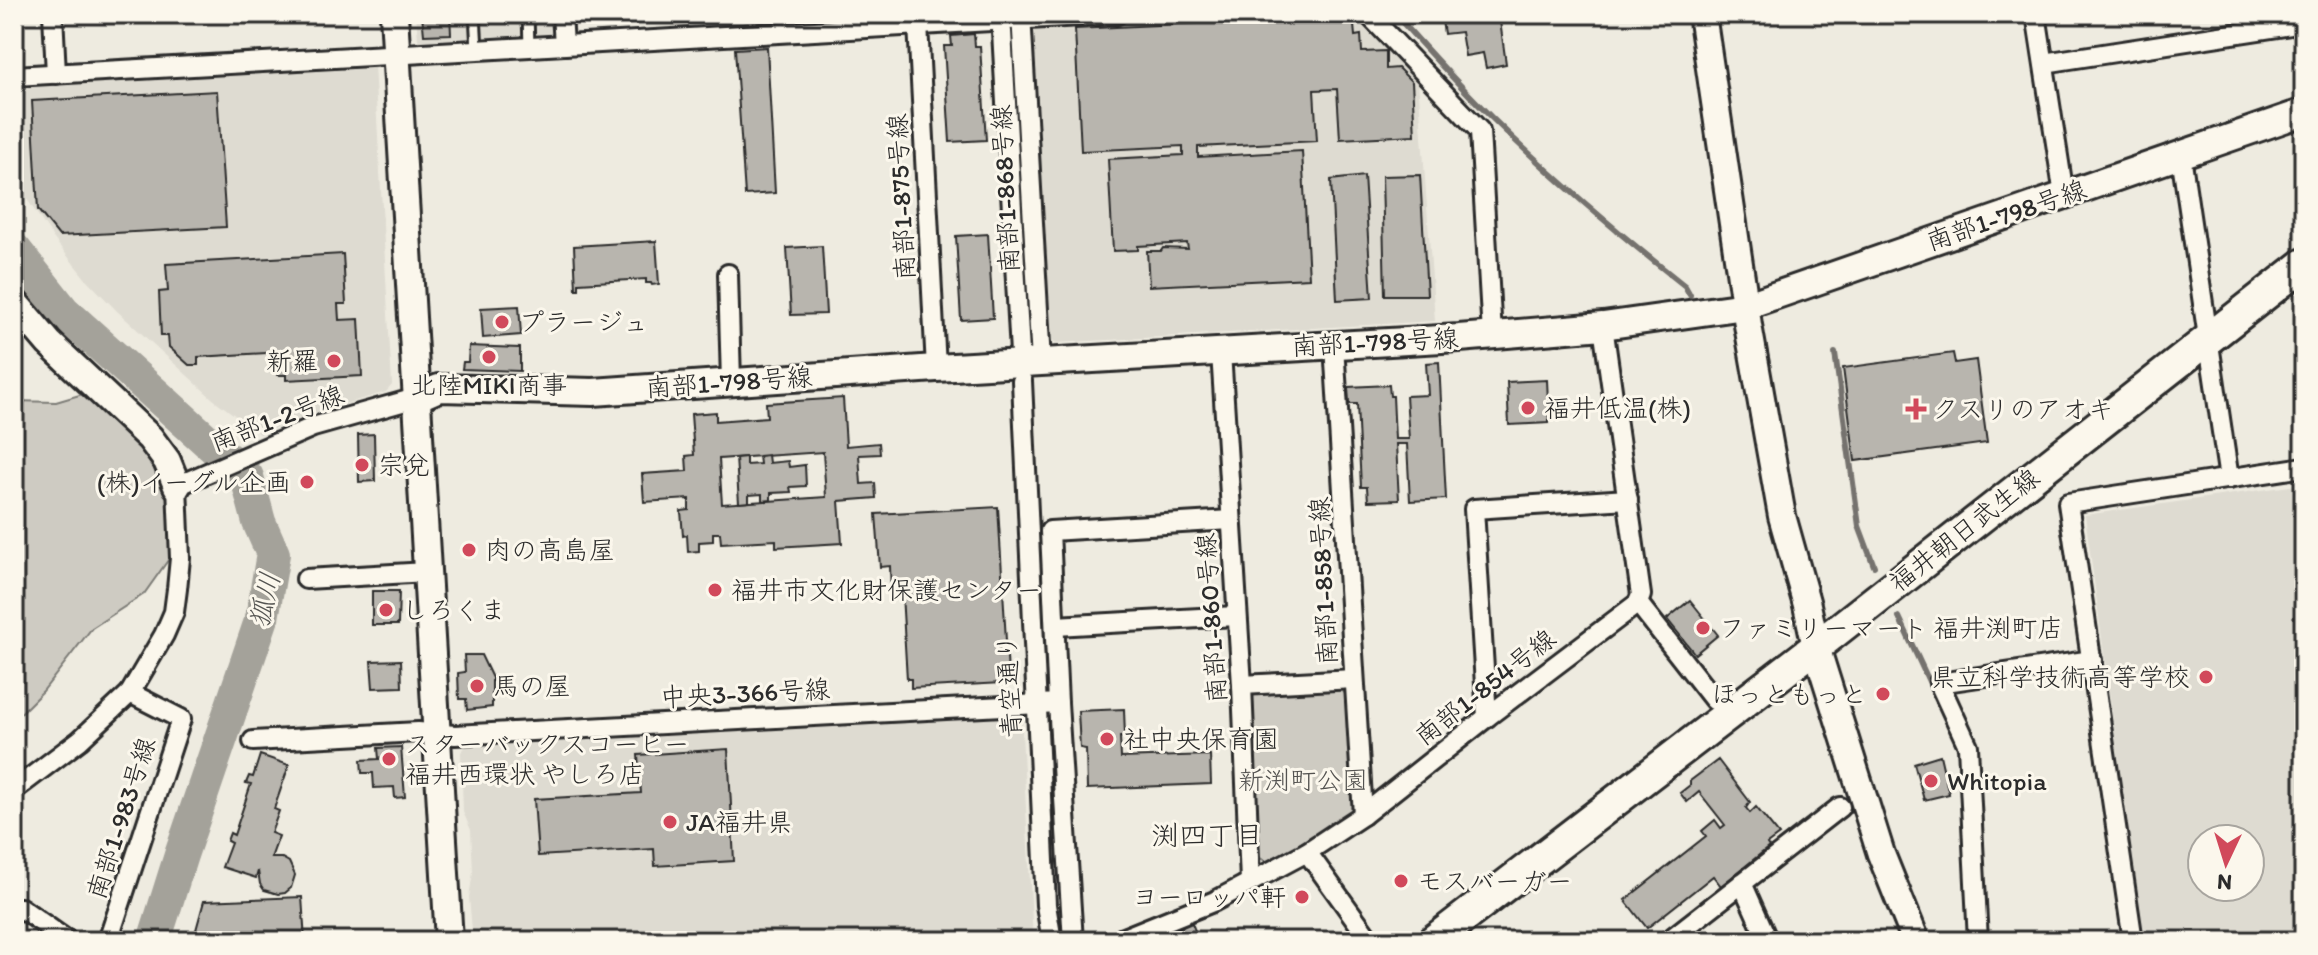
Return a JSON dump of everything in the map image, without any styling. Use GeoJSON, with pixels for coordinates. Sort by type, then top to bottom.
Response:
{"type":"FeatureCollection","features":[{"type":"Feature","properties":{"kind":"main road","name":"福井朝日武生線"},"geometry":{"type":"LineString","coordinates":[[1433,941],[1816,647],[2304,264]]}},
{"type":"Feature","properties":{"kind":"street"},"geometry":{"type":"LineString","coordinates":[[53,14],[56,74]]}},
{"type":"Feature","properties":{"kind":"street"},"geometry":{"type":"LineString","coordinates":[[394,14],[449,941]]}},
{"type":"Feature","properties":{"kind":"street"},"geometry":{"type":"LineString","coordinates":[[562,14],[564,45]]}},
{"type":"Feature","properties":{"kind":"street"},"geometry":{"type":"LineString","coordinates":[[14,76],[396,56],[918,24],[971,18],[1117,14]]}},
{"type":"Feature","properties":{"kind":"street"},"geometry":{"type":"LineString","coordinates":[[1368,14],[1480,131],[1492,335]]}},
{"type":"Feature","properties":{"kind":"street"},"geometry":{"type":"LineString","coordinates":[[1702,14],[1745,306],[1782,516],[1816,647],[1881,854],[1916,941]]}},
{"type":"Feature","properties":{"kind":"street"},"geometry":{"type":"LineString","coordinates":[[2036,14],[2064,195]]}},
{"type":"Feature","properties":{"kind":"street","name":"南部1-868号線"},"geometry":{"type":"LineString","coordinates":[[1021,17],[1030,358]]}},
{"type":"Feature","properties":{"kind":"street"},"geometry":{"type":"LineString","coordinates":[[2044,63],[2304,23]]}},
{"type":"Feature","properties":{"kind":"street","name":"南部1-875号線"},"geometry":{"type":"LineString","coordinates":[[918,24],[936,368]]}},
{"type":"Feature","properties":{"kind":"street"},"geometry":{"type":"LineString","coordinates":[[1002,31],[1030,358]]}},
{"type":"Feature","properties":{"kind":"street","name":"南部1-798号線"},"geometry":{"type":"LineString","coordinates":[[416,398],[439,388],[593,392],[936,368],[1030,358],[1221,352],[1492,335],[1603,326],[1745,306],[2304,112]]}},
{"type":"Feature","properties":{"kind":"street"},"geometry":{"type":"LineString","coordinates":[[2181,155],[2229,479]]}},
{"type":"Feature","properties":{"kind":"street"},"geometry":{"type":"LineString","coordinates":[[728,274],[731,382]]}},
{"type":"Feature","properties":{"kind":"street"},"geometry":{"type":"LineString","coordinates":[[14,302],[24,330],[150,438],[167,461],[177,486],[180,558],[174,612],[159,645],[130,693],[80,740],[14,790]]}},
{"type":"Feature","properties":{"kind":"street"},"geometry":{"type":"LineString","coordinates":[[1603,326],[1641,595],[1638,603],[1714,700]]}},
{"type":"Feature","properties":{"kind":"street","name":"南部1-858号線"},"geometry":{"type":"LineString","coordinates":[[1334,345],[1363,815]]}},
{"type":"Feature","properties":{"kind":"street","name":"南部1-860号線"},"geometry":{"type":"LineString","coordinates":[[1221,352],[1242,685],[1250,882]]}},
{"type":"Feature","properties":{"kind":"street","name":"青空通り"},"geometry":{"type":"LineString","coordinates":[[1022,381],[1046,905],[1052,941]]}},
{"type":"Feature","properties":{"kind":"street","name":"南部1-2号線"},"geometry":{"type":"LineString","coordinates":[[177,486],[313,427],[416,398]]}},
{"type":"Feature","properties":{"kind":"street"},"geometry":{"type":"LineString","coordinates":[[2133,941],[2068,503],[2304,467]]}},
{"type":"Feature","properties":{"kind":"street"},"geometry":{"type":"LineString","coordinates":[[1487,717],[1474,509],[1628,499]]}},
{"type":"Feature","properties":{"kind":"street"},"geometry":{"type":"LineString","coordinates":[[1073,941],[1050,531],[1231,520]]}},
{"type":"Feature","properties":{"kind":"street"},"geometry":{"type":"LineString","coordinates":[[306,579],[427,572]]}},
{"type":"Feature","properties":{"kind":"street","name":"南部1-854号線"},"geometry":{"type":"LineString","coordinates":[[1116,941],[1179,917],[1307,852],[1363,815],[1638,603]]}},
{"type":"Feature","properties":{"kind":"street"},"geometry":{"type":"LineString","coordinates":[[1055,626],[1236,616]]}},
{"type":"Feature","properties":{"kind":"street"},"geometry":{"type":"LineString","coordinates":[[1978,941],[1968,746],[1939,683],[2092,660]]}},
{"type":"Feature","properties":{"kind":"street"},"geometry":{"type":"LineString","coordinates":[[1242,685],[1354,679]]}},
{"type":"Feature","properties":{"kind":"street","name":"南部1-983号線"},"geometry":{"type":"LineString","coordinates":[[108,941],[181,719],[130,693]]}},
{"type":"Feature","properties":{"kind":"street","name":"中央3-366号線"},"geometry":{"type":"LineString","coordinates":[[253,741],[418,732],[502,732],[1058,703]]}},
{"type":"Feature","properties":{"kind":"street"},"geometry":{"type":"LineString","coordinates":[[1668,941],[1840,807]]}},
{"type":"Feature","properties":{"kind":"street"},"geometry":{"type":"LineString","coordinates":[[1307,852],[1371,941]]}},
{"type":"Feature","properties":{"kind":"street"},"geometry":{"type":"LineString","coordinates":[[1742,883],[1768,941]]}},
{"type":"Feature","properties":{"kind":"street"},"geometry":{"type":"LineString","coordinates":[[14,914],[21,908],[68,941]]}},
{"type":"Feature","properties":{"kind":"lane"},"geometry":{"type":"LineString","coordinates":[[475,14],[477,50]]}},
{"type":"Feature","properties":{"kind":"lane"},"geometry":{"type":"LineString","coordinates":[[528,14],[529,47]]}},
{"type":"Feature","properties":{"kind":"shaded area"},"geometry":{"type":"Polygon","coordinates":[[[416,14],[554,14],[555,29],[549,36],[422,43],[418,40],[416,14]]]}},
{"type":"Feature","properties":{"kind":"shaded area"},"geometry":{"type":"Polygon","coordinates":[[[1263,14],[1359,14],[1418,79],[1435,321],[1056,343],[1050,339],[1032,35],[1038,27],[1263,14]]]}},
{"type":"Feature","properties":{"kind":"shaded area"},"geometry":{"type":"Polygon","coordinates":[[[374,65],[392,385],[386,392],[308,415],[260,434],[213,399],[117,311],[54,239],[14,180],[14,85],[374,65]]]}},
{"type":"Feature","properties":{"kind":"shaded area","name":"県立科学技術高等学校"},"geometry":{"type":"Polygon","coordinates":[[[2304,484],[2304,941],[2143,941],[2085,515],[2304,484]]]}},
{"type":"Feature","properties":{"kind":"shaded area"},"geometry":{"type":"Polygon","coordinates":[[[1021,714],[1033,941],[473,941],[469,897],[473,872],[471,830],[463,812],[461,752],[467,745],[1021,714]]]}},
{"type":"Feature","properties":{"kind":"green space"},"geometry":{"type":"Polygon","coordinates":[[[86,393],[135,436],[163,480],[168,502],[171,556],[144,594],[92,628],[43,691],[14,720],[14,401],[56,402],[86,393]]]}},
{"type":"Feature","properties":{"kind":"green space","name":"新渕町公園"},"geometry":{"type":"Polygon","coordinates":[[[1341,689],[1348,697],[1354,805],[1351,813],[1270,864],[1257,856],[1249,701],[1255,693],[1341,689]]]}},
{"type":"Feature","properties":{"kind":"building"},"geometry":{"type":"Polygon","coordinates":[[[422,14],[450,14],[451,34],[424,35],[422,14]]]}},
{"type":"Feature","properties":{"kind":"building"},"geometry":{"type":"Polygon","coordinates":[[[1283,14],[1312,14],[1312,18],[1350,16],[1355,36],[1361,35],[1362,52],[1386,51],[1386,69],[1398,68],[1412,82],[1415,135],[1340,139],[1337,89],[1314,90],[1317,141],[1198,147],[1198,157],[1302,151],[1309,278],[1149,286],[1147,251],[1188,249],[1187,243],[1113,251],[1108,159],[1183,155],[1183,146],[1081,151],[1075,29],[1283,19],[1283,14]]]}},
{"type":"Feature","properties":{"kind":"building"},"geometry":{"type":"Polygon","coordinates":[[[1441,14],[1499,14],[1506,64],[1486,68],[1483,53],[1465,56],[1461,32],[1444,34],[1441,14]]]}},
{"type":"Feature","properties":{"kind":"building"},"geometry":{"type":"Polygon","coordinates":[[[974,34],[975,46],[980,46],[986,140],[950,142],[944,46],[952,46],[951,36],[974,34]]]}},
{"type":"Feature","properties":{"kind":"building"},"geometry":{"type":"Polygon","coordinates":[[[767,47],[775,193],[745,195],[735,49],[767,47]]]}},
{"type":"Feature","properties":{"kind":"building"},"geometry":{"type":"Polygon","coordinates":[[[217,91],[226,227],[59,236],[38,210],[32,101],[217,91]]]}},
{"type":"Feature","properties":{"kind":"building"},"geometry":{"type":"Polygon","coordinates":[[[1420,175],[1427,295],[1385,295],[1382,176],[1420,175]]]}},
{"type":"Feature","properties":{"kind":"building"},"geometry":{"type":"Polygon","coordinates":[[[1364,176],[1372,298],[1337,300],[1331,180],[1364,176]]]}},
{"type":"Feature","properties":{"kind":"building"},"geometry":{"type":"Polygon","coordinates":[[[988,234],[993,318],[961,320],[956,236],[988,234]]]}},
{"type":"Feature","properties":{"kind":"building"},"geometry":{"type":"Polygon","coordinates":[[[656,241],[659,284],[646,283],[646,279],[579,283],[579,289],[576,289],[574,246],[656,241]]]}},
{"type":"Feature","properties":{"kind":"building"},"geometry":{"type":"Polygon","coordinates":[[[822,246],[826,314],[791,315],[787,248],[822,246]]]}},
{"type":"Feature","properties":{"kind":"building"},"geometry":{"type":"Polygon","coordinates":[[[343,254],[346,304],[338,304],[339,320],[359,319],[362,376],[286,380],[286,375],[278,375],[277,367],[285,366],[284,352],[198,357],[198,365],[189,365],[169,347],[168,336],[161,336],[159,292],[168,291],[166,264],[343,254]]]}},
{"type":"Feature","properties":{"kind":"building"},"geometry":{"type":"Polygon","coordinates":[[[519,306],[521,335],[483,338],[481,308],[519,306]]]}},
{"type":"Feature","properties":{"kind":"building"},"geometry":{"type":"Polygon","coordinates":[[[469,346],[520,348],[520,371],[462,369],[463,362],[468,362],[469,346]]]}},
{"type":"Feature","properties":{"kind":"building"},"geometry":{"type":"Polygon","coordinates":[[[1953,353],[1955,363],[1976,360],[1987,443],[1855,461],[1843,368],[1953,353]]]}},
{"type":"Feature","properties":{"kind":"building"},"geometry":{"type":"Polygon","coordinates":[[[1439,362],[1446,499],[1410,501],[1407,444],[1396,444],[1399,500],[1368,501],[1367,487],[1361,487],[1357,404],[1349,404],[1348,387],[1389,385],[1390,396],[1393,396],[1395,439],[1409,439],[1406,396],[1428,395],[1426,363],[1439,362]]]}},
{"type":"Feature","properties":{"kind":"building"},"geometry":{"type":"Polygon","coordinates":[[[1547,380],[1549,423],[1509,425],[1507,382],[1547,380]]]}},
{"type":"Feature","properties":{"kind":"building"},"geometry":{"type":"Polygon","coordinates":[[[843,398],[846,446],[879,443],[880,454],[859,455],[861,484],[875,483],[876,498],[839,501],[842,543],[776,547],[776,540],[721,543],[720,533],[713,533],[713,541],[699,542],[699,551],[688,552],[681,511],[689,510],[689,499],[644,502],[642,474],[687,471],[686,456],[694,455],[691,414],[716,412],[716,421],[767,417],[766,403],[843,398]],[[823,452],[719,459],[722,504],[826,497],[823,452]]]}},
{"type":"Feature","properties":{"kind":"building"},"geometry":{"type":"Polygon","coordinates":[[[374,434],[375,481],[359,482],[358,435],[374,434]]]}},
{"type":"Feature","properties":{"kind":"building"},"geometry":{"type":"Polygon","coordinates":[[[768,455],[769,463],[788,461],[789,467],[805,465],[806,486],[790,487],[791,492],[771,493],[771,500],[762,501],[762,494],[749,495],[749,502],[739,503],[736,458],[746,457],[746,465],[760,464],[759,456],[768,455]]]}},
{"type":"Feature","properties":{"kind":"building"},"geometry":{"type":"Polygon","coordinates":[[[998,507],[1008,674],[1002,674],[1002,683],[911,688],[911,679],[907,679],[902,594],[891,595],[890,566],[880,567],[876,514],[998,507]]]}},
{"type":"Feature","properties":{"kind":"building"},"geometry":{"type":"Polygon","coordinates":[[[372,591],[399,591],[398,625],[372,625],[372,591]]]}},
{"type":"Feature","properties":{"kind":"building"},"geometry":{"type":"Polygon","coordinates":[[[1690,600],[1718,635],[1695,654],[1667,619],[1690,600]]]}},
{"type":"Feature","properties":{"kind":"building"},"geometry":{"type":"Polygon","coordinates":[[[464,655],[481,655],[492,678],[492,707],[467,710],[466,699],[459,699],[458,673],[465,672],[464,655]]]}},
{"type":"Feature","properties":{"kind":"building"},"geometry":{"type":"Polygon","coordinates":[[[401,660],[402,687],[373,688],[371,661],[401,660]]]}},
{"type":"Feature","properties":{"kind":"building"},"geometry":{"type":"Polygon","coordinates":[[[1124,709],[1125,737],[1120,737],[1121,758],[1210,755],[1211,784],[1087,789],[1086,749],[1080,748],[1078,711],[1124,709]]]}},
{"type":"Feature","properties":{"kind":"building"},"geometry":{"type":"Polygon","coordinates":[[[401,747],[405,797],[395,798],[394,787],[374,788],[373,773],[362,773],[361,760],[379,759],[378,748],[401,747]]]}},
{"type":"Feature","properties":{"kind":"building"},"geometry":{"type":"Polygon","coordinates":[[[728,749],[734,861],[655,866],[654,849],[538,856],[534,799],[641,793],[638,755],[728,749]]]}},
{"type":"Feature","properties":{"kind":"building"},"geometry":{"type":"Polygon","coordinates":[[[260,755],[289,765],[274,809],[279,811],[271,833],[279,836],[271,858],[289,862],[295,875],[291,888],[285,893],[264,890],[258,871],[256,878],[222,867],[231,843],[227,841],[230,833],[234,835],[251,784],[246,783],[249,776],[253,777],[260,755]]]}},
{"type":"Feature","properties":{"kind":"building"},"geometry":{"type":"Polygon","coordinates":[[[1940,755],[1949,794],[1924,800],[1914,763],[1940,755]]]}},
{"type":"Feature","properties":{"kind":"building"},"geometry":{"type":"Polygon","coordinates":[[[1718,760],[1750,802],[1746,808],[1750,813],[1756,807],[1779,835],[1767,844],[1769,847],[1721,886],[1713,876],[1647,928],[1625,900],[1706,836],[1702,831],[1715,820],[1721,828],[1725,825],[1699,792],[1687,802],[1680,793],[1690,785],[1690,781],[1718,760]]]}},
{"type":"Feature","properties":{"kind":"building"},"geometry":{"type":"Polygon","coordinates":[[[302,897],[305,941],[193,941],[204,901],[302,897]]]}},
{"type":"Feature","properties":{"kind":"building"},"geometry":{"type":"Polygon","coordinates":[[[1192,923],[1199,941],[1161,941],[1159,937],[1192,923]]]}},
{"type":"Feature","properties":{"kind":"waterway"},"geometry":{"type":"LineString","coordinates":[[1395,14],[1514,139],[1685,286],[1690,295]]}},
{"type":"Feature","properties":{"kind":"waterway","name":"狐川"},"geometry":{"type":"LineString","coordinates":[[14,249],[64,312],[247,477],[259,522],[273,554],[262,618],[154,941]]}},
{"type":"Feature","properties":{"kind":"waterway"},"geometry":{"type":"LineString","coordinates":[[1835,353],[1859,526],[1874,566]]}},
{"type":"Feature","properties":{"kind":"waterway"},"geometry":{"type":"LineString","coordinates":[[1899,617],[1933,690]]}},
{"type":"Feature","properties":{"kind":"place","name":"プラージュ"},"geometry":{"type":"Point","coordinates":[502,322]}},
{"type":"Feature","properties":{"kind":"place","name":"北陸MIKI商事"},"geometry":{"type":"Point","coordinates":[489,357]}},
{"type":"Feature","properties":{"kind":"place","name":"新羅"},"geometry":{"type":"Point","coordinates":[334,361]}},
{"type":"Feature","properties":{"kind":"place","name":"福井低温(株)"},"geometry":{"type":"Point","coordinates":[1528,408]}},
{"type":"Feature","properties":{"kind":"place","name":"クスリのアオキ"},"geometry":{"type":"Point","coordinates":[1916,409]}},
{"type":"Feature","properties":{"kind":"place","name":"宗兌"},"geometry":{"type":"Point","coordinates":[362,465]}},
{"type":"Feature","properties":{"kind":"place","name":"(株)イーグル企画"},"geometry":{"type":"Point","coordinates":[307,482]}},
{"type":"Feature","properties":{"kind":"place","name":"肉の高島屋"},"geometry":{"type":"Point","coordinates":[469,550]}},
{"type":"Feature","properties":{"kind":"place","name":"福井市文化財保護センター"},"geometry":{"type":"Point","coordinates":[715,590]}},
{"type":"Feature","properties":{"kind":"place","name":"しろくま"},"geometry":{"type":"Point","coordinates":[386,610]}},
{"type":"Feature","properties":{"kind":"place","name":"ファミリーマート 福井渕町店"},"geometry":{"type":"Point","coordinates":[1703,628]}},
{"type":"Feature","properties":{"kind":"place","name":"県立科学技術高等学校"},"geometry":{"type":"Point","coordinates":[2206,677]}},
{"type":"Feature","properties":{"kind":"place","name":"馬の屋"},"geometry":{"type":"Point","coordinates":[477,686]}},
{"type":"Feature","properties":{"kind":"place","name":"ほっともっと"},"geometry":{"type":"Point","coordinates":[1883,694]}},
{"type":"Feature","properties":{"kind":"place","name":"社中央保育園"},"geometry":{"type":"Point","coordinates":[1107,739]}},
{"type":"Feature","properties":{"kind":"place","name":"スターバックスコーヒー 福井西環状 やしろ店"},"geometry":{"type":"Point","coordinates":[389,759]}},
{"type":"Feature","properties":{"kind":"place","name":"Whitopia"},"geometry":{"type":"Point","coordinates":[1931,781]}},
{"type":"Feature","properties":{"kind":"place","name":"JA福井県"},"geometry":{"type":"Point","coordinates":[670,822]}},
{"type":"Feature","properties":{"kind":"place","name":"モスバーガー"},"geometry":{"type":"Point","coordinates":[1401,881]}},
{"type":"Feature","properties":{"kind":"place","name":"ヨーロッパ軒"},"geometry":{"type":"Point","coordinates":[1302,897]}},
{"type":"Feature","properties":{"kind":"district","name":"渕四丁目"},"geometry":{"type":"Point","coordinates":[1207,835]}}]}
